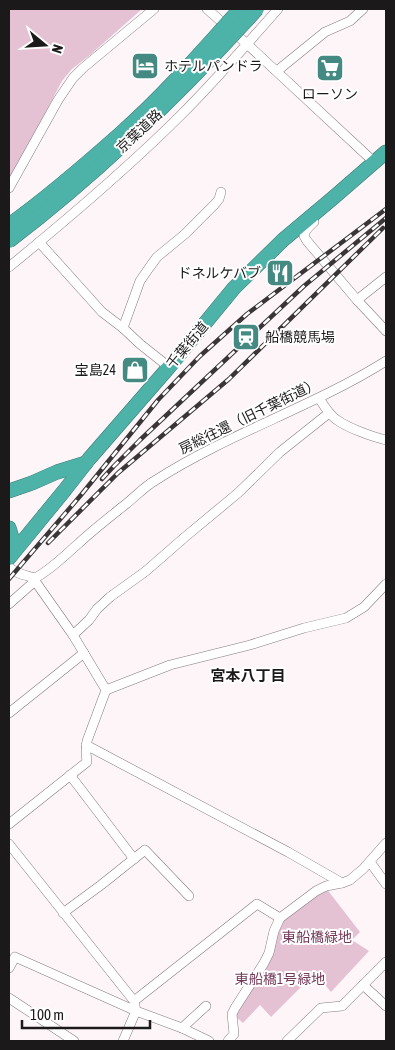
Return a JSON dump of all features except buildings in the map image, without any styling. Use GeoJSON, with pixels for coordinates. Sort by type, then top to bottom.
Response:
{"type":"FeatureCollection","features":[{"type":"Feature","properties":{"kind":"highway","name":"京葉道路"},"geometry":{"type":"LineString","coordinates":[[9,225],[75,173],[122,132],[186,68],[240,9]]}},
{"type":"Feature","properties":{"kind":"highway","name":"京葉道路"},"geometry":{"type":"LineString","coordinates":[[9,241],[84,181],[130,140],[213,57],[257,9]]}},
{"type":"Feature","properties":{"kind":"highway","name":"千葉街道"},"geometry":{"type":"LineString","coordinates":[[10,559],[86,463],[234,288],[283,240],[386,152]]}},
{"type":"Feature","properties":{"kind":"highway"},"geometry":{"type":"LineString","coordinates":[[9,246],[36,220]]}},
{"type":"Feature","properties":{"kind":"highway"},"geometry":{"type":"LineString","coordinates":[[9,491],[86,463]]}},
{"type":"Feature","properties":{"kind":"highway"},"geometry":{"type":"LineString","coordinates":[[9,528],[13,541],[10,559]]}},
{"type":"Feature","properties":{"kind":"street"},"geometry":{"type":"LineString","coordinates":[[9,188],[50,112],[73,78],[154,9]]}},
{"type":"Feature","properties":{"kind":"street"},"geometry":{"type":"LineString","coordinates":[[207,9],[277,71],[374,162]]}},
{"type":"Feature","properties":{"kind":"street"},"geometry":{"type":"LineString","coordinates":[[9,267],[40,242],[183,113],[278,9]]}},
{"type":"Feature","properties":{"kind":"street"},"geometry":{"type":"LineString","coordinates":[[277,71],[325,32],[350,21],[363,9]]}},
{"type":"Feature","properties":{"kind":"street"},"geometry":{"type":"LineString","coordinates":[[123,328],[140,281],[149,268],[157,257],[185,234],[215,204],[221,192]]}},
{"type":"Feature","properties":{"kind":"street"},"geometry":{"type":"LineString","coordinates":[[333,198],[333,206],[307,228],[304,236],[386,332]]}},
{"type":"Feature","properties":{"kind":"street"},"geometry":{"type":"LineString","coordinates":[[40,242],[102,312],[168,367]]}},
{"type":"Feature","properties":{"kind":"street"},"geometry":{"type":"LineString","coordinates":[[357,300],[386,277]]}},
{"type":"Feature","properties":{"kind":"street","name":"房総往還（旧千葉街道）"},"geometry":{"type":"LineString","coordinates":[[9,604],[154,480],[224,442],[319,398],[386,362]]}},
{"type":"Feature","properties":{"kind":"street"},"geometry":{"type":"LineString","coordinates":[[319,398],[329,413],[338,421],[386,440]]}},
{"type":"Feature","properties":{"kind":"street"},"geometry":{"type":"LineString","coordinates":[[73,635],[110,597],[146,572],[238,493],[280,452],[329,413]]}},
{"type":"Feature","properties":{"kind":"street"},"geometry":{"type":"LineString","coordinates":[[10,559],[14,572],[35,580],[73,635],[106,690]]}},
{"type":"Feature","properties":{"kind":"street"},"geometry":{"type":"LineString","coordinates":[[9,824],[87,762],[86,746],[106,690],[170,666],[346,618],[364,607],[386,584]]}},
{"type":"Feature","properties":{"kind":"street"},"geometry":{"type":"LineString","coordinates":[[9,713],[84,653]]}},
{"type":"Feature","properties":{"kind":"street"},"geometry":{"type":"LineString","coordinates":[[86,746],[280,848],[342,883]]}},
{"type":"Feature","properties":{"kind":"street"},"geometry":{"type":"LineString","coordinates":[[70,775],[134,859]]}},
{"type":"Feature","properties":{"kind":"street"},"geometry":{"type":"LineString","coordinates":[[228,1041],[234,1034],[232,1014],[269,954],[274,931],[280,918],[316,891],[326,886],[350,880],[370,862],[386,843]]}},
{"type":"Feature","properties":{"kind":"street"},"geometry":{"type":"LineString","coordinates":[[9,844],[134,1001],[136,1011],[123,1041]]}},
{"type":"Feature","properties":{"kind":"street"},"geometry":{"type":"LineString","coordinates":[[63,913],[145,850],[189,896]]}},
{"type":"Feature","properties":{"kind":"street"},"geometry":{"type":"LineString","coordinates":[[370,862],[386,884]]}},
{"type":"Feature","properties":{"kind":"street"},"geometry":{"type":"LineString","coordinates":[[134,1001],[257,904],[280,918]]}},
{"type":"Feature","properties":{"kind":"street"},"geometry":{"type":"LineString","coordinates":[[9,968],[15,957],[209,1041]]}},
{"type":"Feature","properties":{"kind":"street"},"geometry":{"type":"LineString","coordinates":[[287,1041],[321,1008],[342,1006],[386,962]]}},
{"type":"Feature","properties":{"kind":"street"},"geometry":{"type":"LineString","coordinates":[[363,985],[386,1006]]}},
{"type":"Feature","properties":{"kind":"street"},"geometry":{"type":"LineString","coordinates":[[9,998],[74,1041]]}},
{"type":"Feature","properties":{"kind":"street"},"geometry":{"type":"LineString","coordinates":[[182,1028],[206,1006]]}},
{"type":"Feature","properties":{"kind":"green space"},"geometry":{"type":"Polygon","coordinates":[[[9,9],[142,9],[72,69],[62,81],[9,182],[9,9]]]}},
{"type":"Feature","properties":{"kind":"green space","name":"東船橋緑地"},"geometry":{"type":"Polygon","coordinates":[[[326,888],[360,932],[352,940],[369,951],[331,992],[315,973],[271,1017],[260,1005],[243,1023],[235,1016],[282,920],[326,888]]]}},
{"type":"Feature","properties":{"kind":"railway"},"geometry":{"type":"LineString","coordinates":[[9,579],[81,495],[158,400],[200,356],[247,314],[386,209]]}},
{"type":"Feature","properties":{"kind":"railway"},"geometry":{"type":"LineString","coordinates":[[102,479],[140,440],[304,286],[386,218]]}},
{"type":"Feature","properties":{"kind":"railway"},"geometry":{"type":"LineString","coordinates":[[48,543],[118,473],[229,379],[383,228]]}},
{"type":"Feature","properties":{"kind":"place","name":"ホテルパンドラ"},"geometry":{"type":"Point","coordinates":[145,66]}},
{"type":"Feature","properties":{"kind":"place","name":"ローソン"},"geometry":{"type":"Point","coordinates":[330,68]}},
{"type":"Feature","properties":{"kind":"place","name":"ドネルケバブ"},"geometry":{"type":"Point","coordinates":[280,273]}},
{"type":"Feature","properties":{"kind":"place","name":"船橋競馬場"},"geometry":{"type":"Point","coordinates":[246,337]}},
{"type":"Feature","properties":{"kind":"place","name":"宝島24"},"geometry":{"type":"Point","coordinates":[135,370]}},
{"type":"Feature","properties":{"kind":"district","name":"宮本八丁目"},"geometry":{"type":"Point","coordinates":[248,676]}},
{"type":"Feature","properties":{"kind":"park label","name":"東船橋1号緑地"},"geometry":{"type":"Point","coordinates":[280,979]}}]}
